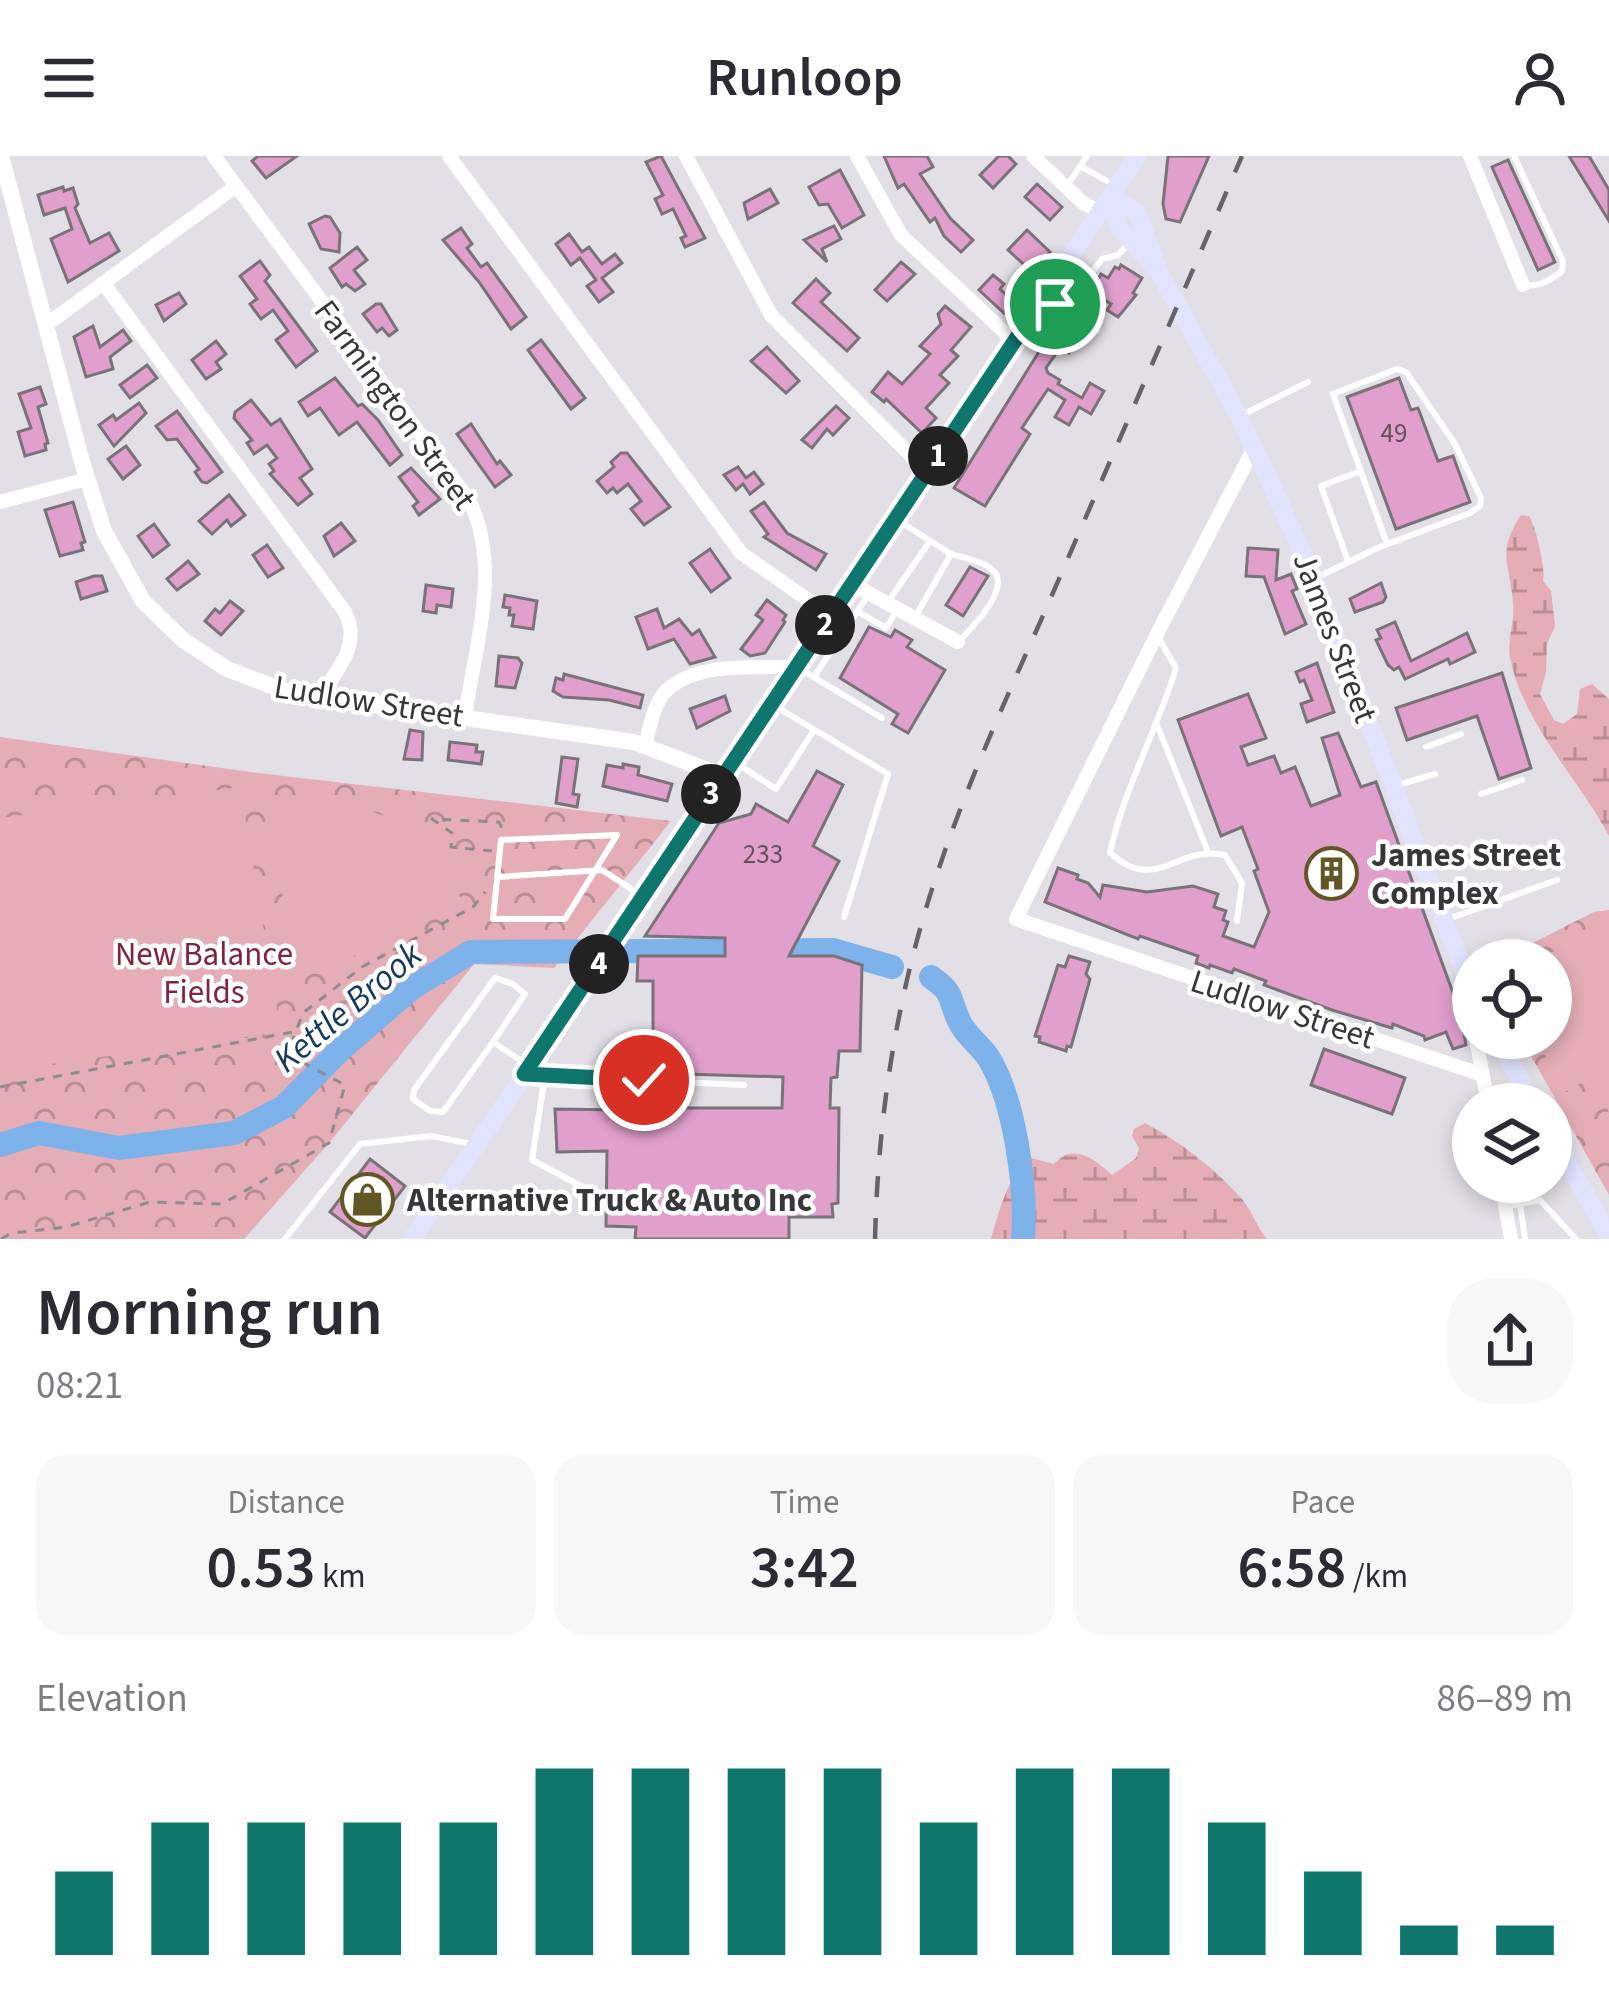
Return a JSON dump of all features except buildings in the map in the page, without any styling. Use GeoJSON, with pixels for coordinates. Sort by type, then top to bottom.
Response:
{"type":"FeatureCollection","features":[{"type":"Feature","properties":{"kind":"main road"},"geometry":{"type":"LineString","coordinates":[[412,1239],[532,1072],[772,704],[805,672],[832,616],[861,589],[896,519],[1044,297],[1076,275],[1137,156]]}},
{"type":"Feature","properties":{"kind":"main road","name":"James Street"},"geometry":{"type":"LineString","coordinates":[[1111,200],[1117,225],[1159,272]]}},
{"type":"Feature","properties":{"kind":"main road","name":"James Street"},"geometry":{"type":"LineString","coordinates":[[1111,200],[1137,212],[1159,272],[1239,416],[1315,579],[1452,943]]}},
{"type":"Feature","properties":{"kind":"main road"},"geometry":{"type":"LineString","coordinates":[[1572,1171],[1609,1236]]}},
{"type":"Feature","properties":{"kind":"street","name":"Ludlow Street"},"geometry":{"type":"LineString","coordinates":[[2,156],[87,479],[115,555],[161,621],[227,669],[274,689],[645,745],[728,769]]}},
{"type":"Feature","properties":{"kind":"street","name":"Farmington Street"},"geometry":{"type":"LineString","coordinates":[[214,156],[480,521],[486,564],[466,716]]}},
{"type":"Feature","properties":{"kind":"street"},"geometry":{"type":"LineString","coordinates":[[448,156],[741,553],[832,616]]}},
{"type":"Feature","properties":{"kind":"street"},"geometry":{"type":"LineString","coordinates":[[686,156],[771,315],[927,472]]}},
{"type":"Feature","properties":{"kind":"street"},"geometry":{"type":"LineString","coordinates":[[857,156],[904,238],[1015,342]]}},
{"type":"Feature","properties":{"kind":"street"},"geometry":{"type":"LineString","coordinates":[[1033,156],[1066,187],[1111,200]]}},
{"type":"Feature","properties":{"kind":"street"},"geometry":{"type":"LineString","coordinates":[[1473,157],[1523,285]]}},
{"type":"Feature","properties":{"kind":"street"},"geometry":{"type":"LineString","coordinates":[[46,325],[236,186]]}},
{"type":"Feature","properties":{"kind":"street"},"geometry":{"type":"LineString","coordinates":[[104,284],[345,612],[353,632],[352,645],[319,698]]}},
{"type":"Feature","properties":{"kind":"street"},"geometry":{"type":"LineString","coordinates":[[1156,634],[1254,448]]}},
{"type":"Feature","properties":{"kind":"street"},"geometry":{"type":"LineString","coordinates":[[0,502],[87,479]]}},
{"type":"Feature","properties":{"kind":"street"},"geometry":{"type":"LineString","coordinates":[[861,589],[958,642]]}},
{"type":"Feature","properties":{"kind":"street","name":"Ludlow Street"},"geometry":{"type":"LineString","coordinates":[[1156,634],[1016,919],[1483,1075]]}},
{"type":"Feature","properties":{"kind":"street"},"geometry":{"type":"LineString","coordinates":[[645,745],[657,705],[676,684],[701,674],[738,669],[805,672]]}},
{"type":"Feature","properties":{"kind":"street"},"geometry":{"type":"LineString","coordinates":[[1480,1059],[1484,1083]]}},
{"type":"Feature","properties":{"kind":"street"},"geometry":{"type":"LineString","coordinates":[[1511,1239],[1512,1203]]}},
{"type":"Feature","properties":{"kind":"lane"},"geometry":{"type":"LineString","coordinates":[[1066,187],[1087,156]]}},
{"type":"Feature","properties":{"kind":"lane"},"geometry":{"type":"LineString","coordinates":[[1514,156],[1563,261],[1562,271],[1538,287],[1523,285]]}},
{"type":"Feature","properties":{"kind":"lane"},"geometry":{"type":"LineString","coordinates":[[1080,166],[1111,200]]}},
{"type":"Feature","properties":{"kind":"lane"},"geometry":{"type":"LineString","coordinates":[[1064,310],[1076,275],[1118,255],[1129,243]]}},
{"type":"Feature","properties":{"kind":"lane"},"geometry":{"type":"LineString","coordinates":[[1044,297],[1097,331]]}},
{"type":"Feature","properties":{"kind":"lane"},"geometry":{"type":"LineString","coordinates":[[1315,579],[1480,506],[1481,498],[1455,444],[1406,372],[1397,369],[1333,394],[1387,544]]}},
{"type":"Feature","properties":{"kind":"lane"},"geometry":{"type":"LineString","coordinates":[[1239,416],[1309,382]]}},
{"type":"Feature","properties":{"kind":"lane"},"geometry":{"type":"LineString","coordinates":[[1348,562],[1321,486],[1361,471]]}},
{"type":"Feature","properties":{"kind":"lane"},"geometry":{"type":"LineString","coordinates":[[896,519],[951,554],[987,566],[996,574],[998,587],[977,622],[958,642]]}},
{"type":"Feature","properties":{"kind":"lane"},"geometry":{"type":"LineString","coordinates":[[857,611],[886,628],[892,607],[930,541]]}},
{"type":"Feature","properties":{"kind":"lane"},"geometry":{"type":"LineString","coordinates":[[914,619],[951,554]]}},
{"type":"Feature","properties":{"kind":"lane"},"geometry":{"type":"LineString","coordinates":[[861,589],[857,611],[842,635],[805,672],[882,718]]}},
{"type":"Feature","properties":{"kind":"lane"},"geometry":{"type":"LineString","coordinates":[[832,616],[842,635]]}},
{"type":"Feature","properties":{"kind":"lane"},"geometry":{"type":"LineString","coordinates":[[1156,634],[1176,668],[1158,726],[1118,815],[1110,853],[1126,867],[1151,873],[1208,851],[1225,855],[1242,883],[1237,921]]}},
{"type":"Feature","properties":{"kind":"lane"},"geometry":{"type":"LineString","coordinates":[[772,704],[887,774],[844,917]]}},
{"type":"Feature","properties":{"kind":"lane"},"geometry":{"type":"LineString","coordinates":[[1158,726],[1208,851]]}},
{"type":"Feature","properties":{"kind":"lane"},"geometry":{"type":"LineString","coordinates":[[728,769],[776,789],[814,730]]}},
{"type":"Feature","properties":{"kind":"lane"},"geometry":{"type":"LineString","coordinates":[[1426,747],[1461,734]]}},
{"type":"Feature","properties":{"kind":"lane"},"geometry":{"type":"LineString","coordinates":[[1393,787],[1435,774]]}},
{"type":"Feature","properties":{"kind":"lane"},"geometry":{"type":"LineString","coordinates":[[1481,794],[1522,780]]}},
{"type":"Feature","properties":{"kind":"lane"},"geometry":{"type":"LineString","coordinates":[[617,835],[565,919],[493,919],[500,852],[501,840],[507,839],[617,835]]}},
{"type":"Feature","properties":{"kind":"lane"},"geometry":{"type":"LineString","coordinates":[[497,877],[602,871],[644,898]]}},
{"type":"Feature","properties":{"kind":"lane"},"geometry":{"type":"LineString","coordinates":[[1443,921],[1557,880]]}},
{"type":"Feature","properties":{"kind":"lane"},"geometry":{"type":"LineString","coordinates":[[495,978],[525,994],[493,1042],[443,1112],[430,1112],[413,1099],[414,1090],[495,978]]}},
{"type":"Feature","properties":{"kind":"lane"},"geometry":{"type":"LineString","coordinates":[[493,1042],[532,1072],[744,1085]]}},
{"type":"Feature","properties":{"kind":"lane"},"geometry":{"type":"LineString","coordinates":[[532,1072],[532,1160],[583,1187]]}},
{"type":"Feature","properties":{"kind":"lane"},"geometry":{"type":"LineString","coordinates":[[285,1239],[360,1144],[431,1136],[476,1145]]}},
{"type":"Feature","properties":{"kind":"lane"},"geometry":{"type":"LineString","coordinates":[[1526,1239],[1513,1206],[1540,1200],[1576,1239]]}},
{"type":"Feature","properties":{"kind":"path"},"geometry":{"type":"LineString","coordinates":[[500,852],[451,848],[452,833],[432,819],[499,822],[507,839]]}},
{"type":"Feature","properties":{"kind":"path"},"geometry":{"type":"LineString","coordinates":[[2,1239],[12,1232],[66,1227],[150,1202],[222,1204],[329,1143],[345,1085],[287,1054],[303,1012],[362,968],[473,907],[497,877]]}},
{"type":"Feature","properties":{"kind":"path"},"geometry":{"type":"LineString","coordinates":[[0,1088],[295,1032]]}},
{"type":"Feature","properties":{"kind":"green space"},"geometry":{"type":"Polygon","coordinates":[[[1521,515],[1529,516],[1535,529],[1555,626],[1547,644],[1540,694],[1554,720],[1563,724],[1577,714],[1580,689],[1592,684],[1609,699],[1609,836],[1539,729],[1510,658],[1513,610],[1506,558],[1521,515]]]}},
{"type":"Feature","properties":{"kind":"green space","name":"New Balance Fields"},"geometry":{"type":"Polygon","coordinates":[[[0,737],[258,773],[671,821],[554,968],[474,964],[329,1143],[244,1239],[0,1239],[0,737]]]}},
{"type":"Feature","properties":{"kind":"green space"},"geometry":{"type":"Polygon","coordinates":[[[240,787],[281,1032],[0,1071],[0,818],[240,787]]]}},
{"type":"Feature","properties":{"kind":"green space"},"geometry":{"type":"Polygon","coordinates":[[[363,809],[428,830],[462,901],[324,972],[253,840],[276,812],[363,809]]]}},
{"type":"Feature","properties":{"kind":"green space"},"geometry":{"type":"Polygon","coordinates":[[[1609,910],[1609,1195],[1572,1129],[1572,1083],[1546,1083],[1533,1059],[1572,1059],[1572,939],[1541,939],[1594,912],[1609,910]]]}},
{"type":"Feature","properties":{"kind":"green space"},"geometry":{"type":"Polygon","coordinates":[[[1609,937],[1609,1115],[1601,1072],[1572,1088],[1572,1083],[1556,1083],[1547,1059],[1572,1059],[1572,947],[1609,937]]]}},
{"type":"Feature","properties":{"kind":"green space"},"geometry":{"type":"Polygon","coordinates":[[[1145,1123],[1220,1177],[1246,1204],[1267,1239],[991,1239],[1010,1185],[1027,1157],[1054,1164],[1076,1154],[1112,1175],[1136,1158],[1139,1148],[1132,1136],[1145,1123]]]}},
{"type":"Feature","properties":{"kind":"waterway","name":"Kettle Brook"},"geometry":{"type":"LineString","coordinates":[[0,1145],[39,1133],[119,1148],[234,1133],[284,1107],[412,988],[471,952],[833,950],[892,967]]}},
{"type":"Feature","properties":{"kind":"waterway","name":"Kettle Brook"},"geometry":{"type":"LineString","coordinates":[[931,977],[948,992],[962,1026],[988,1057],[1005,1097],[1021,1171],[1023,1239]]}},
{"type":"Feature","properties":{"kind":"railway"},"geometry":{"type":"LineString","coordinates":[[875,1239],[892,1054],[937,874],[996,722],[1242,156]]}},
{"type":"Feature","properties":{"kind":"place","name":"James Street Complex"},"geometry":{"type":"Point","coordinates":[1332,873]}},
{"type":"Feature","properties":{"kind":"place","name":"Alternative Truck & Auto Inc"},"geometry":{"type":"Point","coordinates":[368,1199]}},
{"type":"Feature","properties":{"kind":"route"},"geometry":{"type":"LineString","coordinates":[[644,1080],[524,1074],[1044,297],[1055,304]]}}]}
